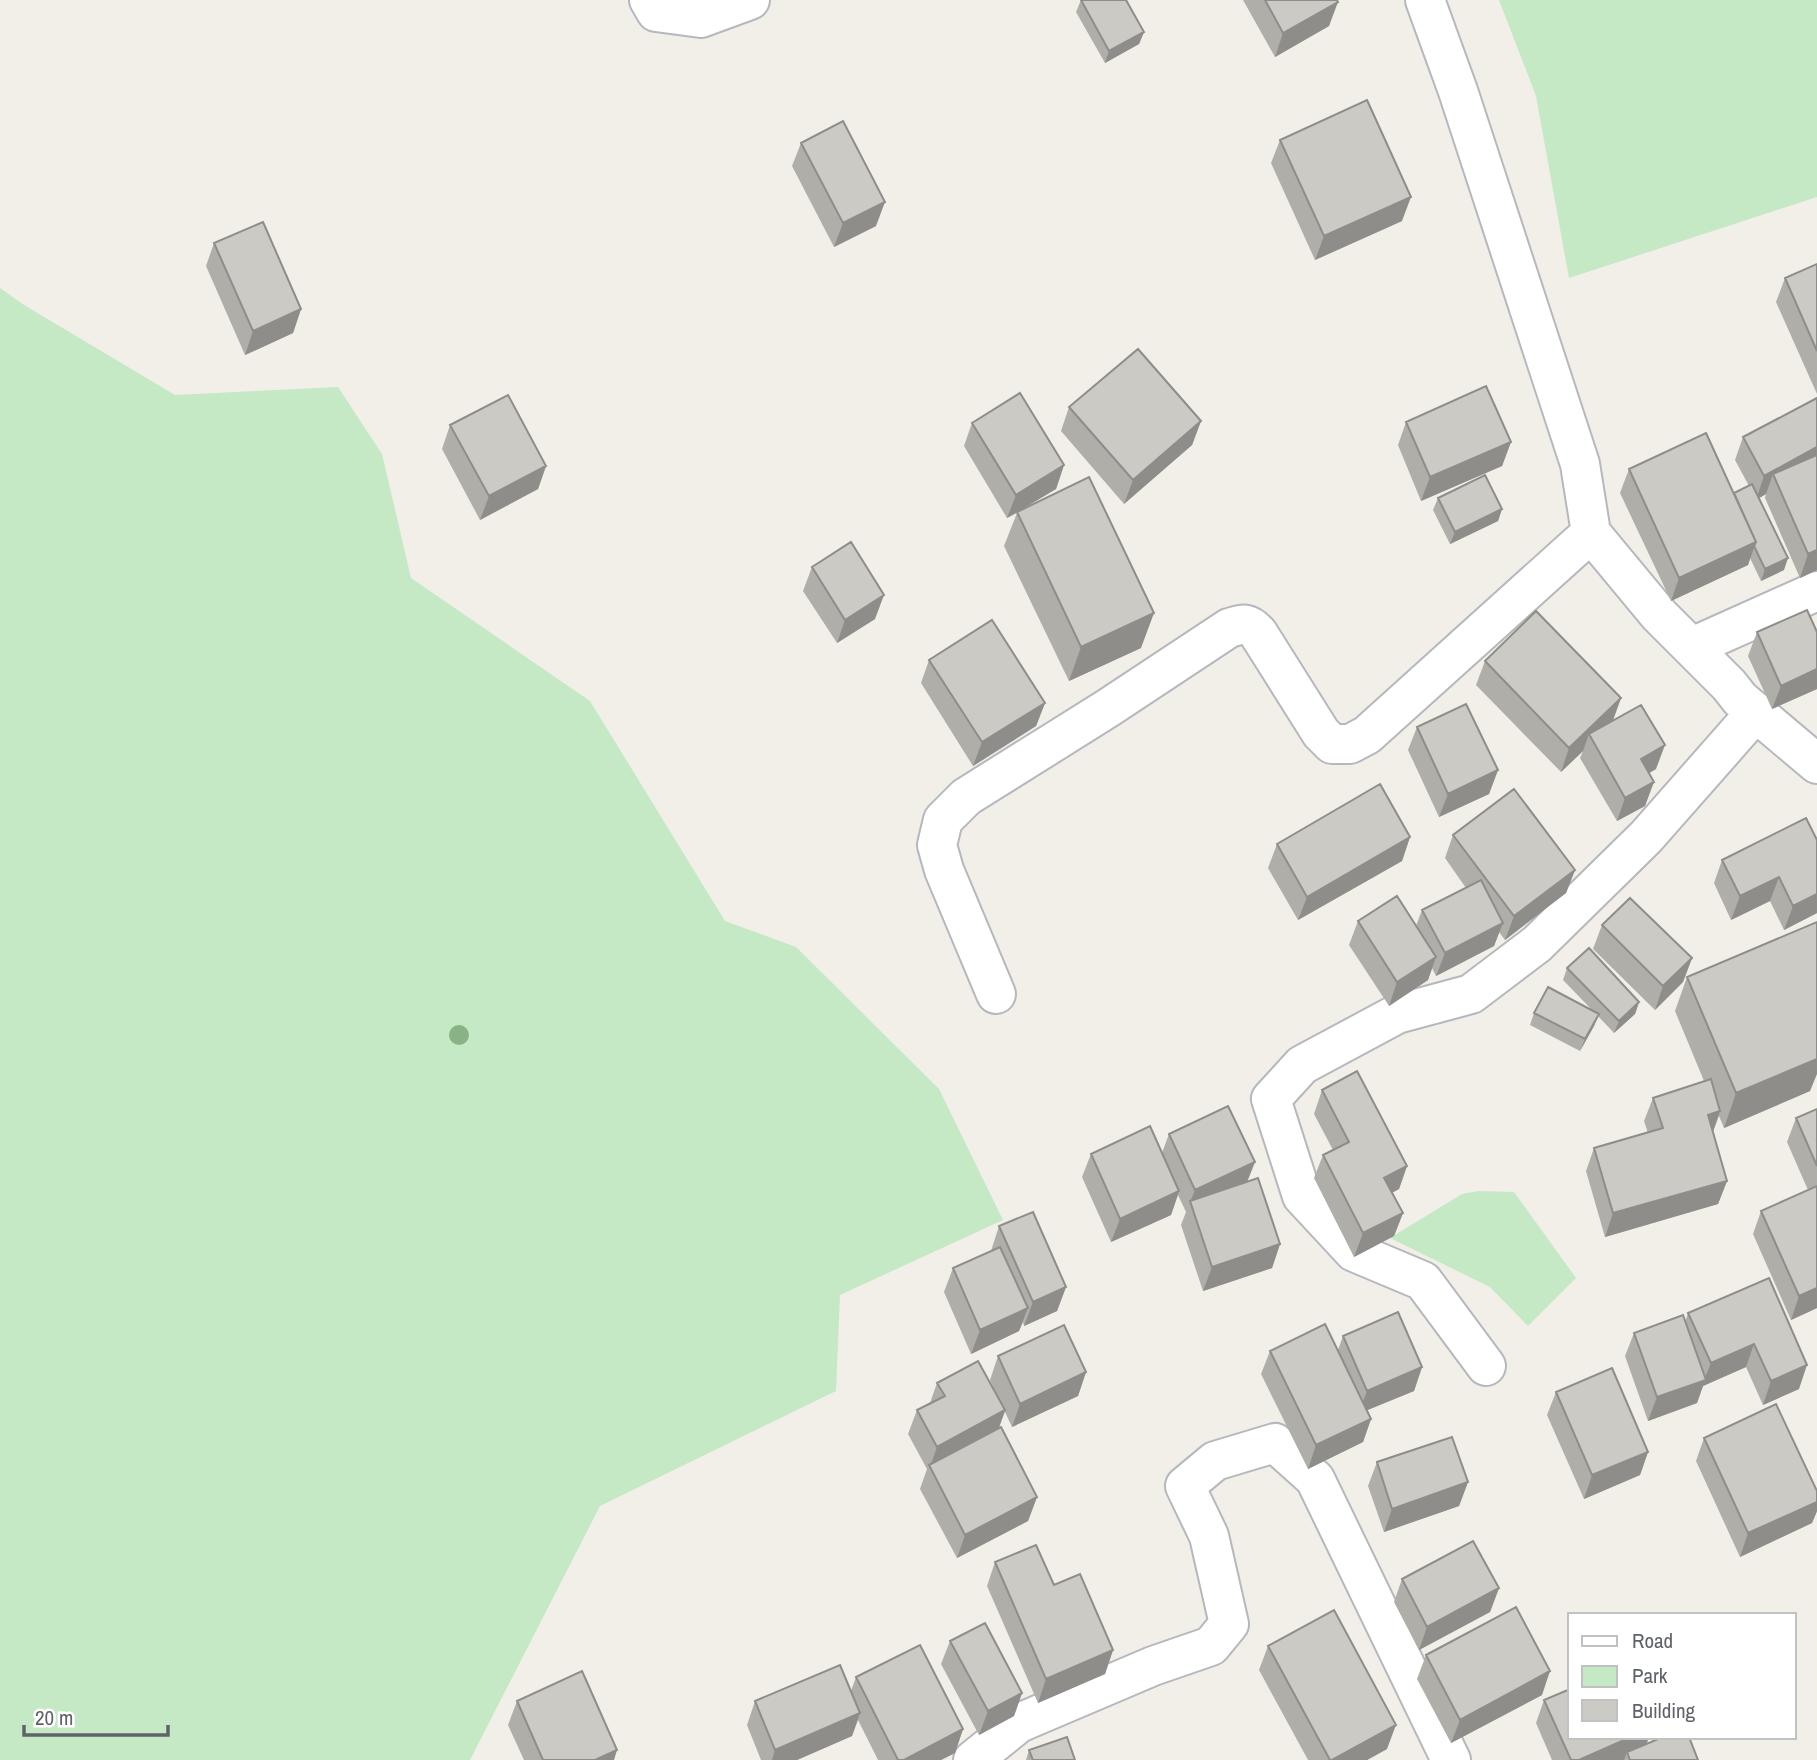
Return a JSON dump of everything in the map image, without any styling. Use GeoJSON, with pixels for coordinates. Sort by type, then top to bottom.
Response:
{"type":"FeatureCollection","features":[{"type":"Feature","properties":{"kind":"street"},"geometry":{"type":"LineString","coordinates":[[649,0],[656,12],[701,19],[750,0]]}},
{"type":"Feature","properties":{"kind":"street"},"geometry":{"type":"LineString","coordinates":[[1425,0],[1458,91],[1580,464],[1591,533],[1659,615],[1740,699],[1817,764]]}},
{"type":"Feature","properties":{"kind":"street"},"geometry":{"type":"LineString","coordinates":[[996,994],[944,870],[937,845],[943,820],[966,797],[1229,628],[1243,624],[1251,626],[1258,633],[1321,733],[1332,744],[1350,744],[1367,735],[1591,533]]}},
{"type":"Feature","properties":{"kind":"street"},"geometry":{"type":"LineString","coordinates":[[1692,647],[1817,591]]}},
{"type":"Feature","properties":{"kind":"street"},"geometry":{"type":"LineString","coordinates":[[1486,1366],[1423,1280],[1354,1252],[1302,1196],[1271,1099],[1302,1065],[1397,1014],[1471,994],[1537,944],[1646,837],[1756,712]]}},
{"type":"Feature","properties":{"kind":"street"},"geometry":{"type":"LineString","coordinates":[[974,1760],[1019,1723],[1153,1666],[1211,1646],[1229,1623],[1209,1536],[1185,1486],[1215,1461],[1275,1443],[1315,1479],[1451,1760]]}},
{"type":"Feature","properties":{"kind":"green space"},"geometry":{"type":"Polygon","coordinates":[[[1499,0],[1817,0],[1817,197],[1569,278],[1536,96],[1499,0]]]}},
{"type":"Feature","properties":{"kind":"green space"},"geometry":{"type":"Polygon","coordinates":[[[0,288],[175,395],[338,387],[382,454],[411,578],[590,701],[725,921],[796,947],[939,1089],[1003,1220],[840,1295],[836,1391],[600,1506],[470,1760],[0,1760],[0,288]]]}},
{"type":"Feature","properties":{"kind":"green space"},"geometry":{"type":"Polygon","coordinates":[[[1479,1191],[1514,1192],[1576,1278],[1528,1326],[1490,1287],[1390,1238],[1462,1194],[1479,1191]]]}},
{"type":"Feature","properties":{"kind":"building"},"geometry":{"type":"Polygon","coordinates":[[[1081,0],[1126,0],[1144,32],[1109,51],[1081,0]]]}},
{"type":"Feature","properties":{"kind":"building"},"geometry":{"type":"Polygon","coordinates":[[[1265,0],[1337,0],[1338,2],[1283,33],[1265,0]]]}},
{"type":"Feature","properties":{"kind":"building"},"geometry":{"type":"Polygon","coordinates":[[[1367,100],[1411,197],[1324,236],[1280,140],[1367,100]]]}},
{"type":"Feature","properties":{"kind":"building"},"geometry":{"type":"Polygon","coordinates":[[[843,121],[885,202],[843,223],[801,143],[843,121]]]}},
{"type":"Feature","properties":{"kind":"building"},"geometry":{"type":"Polygon","coordinates":[[[263,222],[301,309],[253,331],[214,243],[263,222]]]}},
{"type":"Feature","properties":{"kind":"building"},"geometry":{"type":"Polygon","coordinates":[[[1817,264],[1817,351],[1785,278],[1817,264]]]}},
{"type":"Feature","properties":{"kind":"building"},"geometry":{"type":"Polygon","coordinates":[[[1138,349],[1201,421],[1133,480],[1069,407],[1138,349]]]}},
{"type":"Feature","properties":{"kind":"building"},"geometry":{"type":"Polygon","coordinates":[[[1486,386],[1511,442],[1430,477],[1406,422],[1486,386]]]}},
{"type":"Feature","properties":{"kind":"building"},"geometry":{"type":"Polygon","coordinates":[[[1020,393],[1064,465],[1016,495],[972,423],[1020,393]]]}},
{"type":"Feature","properties":{"kind":"building"},"geometry":{"type":"Polygon","coordinates":[[[508,395],[546,466],[489,496],[450,425],[508,395]]]}},
{"type":"Feature","properties":{"kind":"building"},"geometry":{"type":"Polygon","coordinates":[[[1817,398],[1817,447],[1764,476],[1743,437],[1817,398]]]}},
{"type":"Feature","properties":{"kind":"building"},"geometry":{"type":"Polygon","coordinates":[[[1706,433],[1756,542],[1679,578],[1629,469],[1706,433]]]}},
{"type":"Feature","properties":{"kind":"building"},"geometry":{"type":"Polygon","coordinates":[[[1817,455],[1817,550],[1808,554],[1773,474],[1817,455]]]}},
{"type":"Feature","properties":{"kind":"building"},"geometry":{"type":"Polygon","coordinates":[[[1485,475],[1502,509],[1455,532],[1438,498],[1485,475]]]}},
{"type":"Feature","properties":{"kind":"building"},"geometry":{"type":"Polygon","coordinates":[[[1089,477],[1154,613],[1081,647],[1017,512],[1089,477]]]}},
{"type":"Feature","properties":{"kind":"building"},"geometry":{"type":"Polygon","coordinates":[[[1752,484],[1788,558],[1765,569],[1734,493],[1752,484]]]}},
{"type":"Feature","properties":{"kind":"building"},"geometry":{"type":"Polygon","coordinates":[[[851,542],[884,595],[845,620],[812,567],[851,542]]]}},
{"type":"Feature","properties":{"kind":"building"},"geometry":{"type":"Polygon","coordinates":[[[1807,610],[1817,632],[1817,669],[1781,686],[1757,632],[1807,610]]]}},
{"type":"Feature","properties":{"kind":"building"},"geometry":{"type":"Polygon","coordinates":[[[1536,611],[1621,698],[1569,748],[1485,661],[1536,611]]]}},
{"type":"Feature","properties":{"kind":"building"},"geometry":{"type":"Polygon","coordinates":[[[992,620],[1045,703],[982,742],[929,660],[992,620]]]}},
{"type":"Feature","properties":{"kind":"building"},"geometry":{"type":"Polygon","coordinates":[[[1466,704],[1498,770],[1448,794],[1417,727],[1466,704]]]}},
{"type":"Feature","properties":{"kind":"building"},"geometry":{"type":"Polygon","coordinates":[[[1641,705],[1665,745],[1641,759],[1654,782],[1625,798],[1589,734],[1641,705]]]}},
{"type":"Feature","properties":{"kind":"building"},"geometry":{"type":"Polygon","coordinates":[[[1380,784],[1410,837],[1307,897],[1277,844],[1380,784]]]}},
{"type":"Feature","properties":{"kind":"building"},"geometry":{"type":"Polygon","coordinates":[[[1514,789],[1575,870],[1514,916],[1453,835],[1514,789]]]}},
{"type":"Feature","properties":{"kind":"building"},"geometry":{"type":"Polygon","coordinates":[[[1806,818],[1817,840],[1817,894],[1793,906],[1779,877],[1740,896],[1722,860],[1806,818]]]}},
{"type":"Feature","properties":{"kind":"building"},"geometry":{"type":"Polygon","coordinates":[[[1481,880],[1503,923],[1445,953],[1422,910],[1481,880]]]}},
{"type":"Feature","properties":{"kind":"building"},"geometry":{"type":"Polygon","coordinates":[[[1397,896],[1436,957],[1397,982],[1358,921],[1397,896]]]}},
{"type":"Feature","properties":{"kind":"building"},"geometry":{"type":"Polygon","coordinates":[[[1630,898],[1692,958],[1663,986],[1602,925],[1630,898]]]}},
{"type":"Feature","properties":{"kind":"building"},"geometry":{"type":"Polygon","coordinates":[[[1817,922],[1817,1059],[1736,1093],[1687,977],[1817,922]]]}},
{"type":"Feature","properties":{"kind":"building"},"geometry":{"type":"Polygon","coordinates":[[[1589,948],[1639,1002],[1619,1021],[1567,968],[1589,948]]]}},
{"type":"Feature","properties":{"kind":"building"},"geometry":{"type":"Polygon","coordinates":[[[1548,987],[1599,1014],[1585,1039],[1534,1013],[1548,987]]]}},
{"type":"Feature","properties":{"kind":"building"},"geometry":{"type":"Polygon","coordinates":[[[1357,1071],[1407,1166],[1384,1178],[1403,1213],[1363,1233],[1323,1155],[1349,1142],[1322,1090],[1357,1071]]]}},
{"type":"Feature","properties":{"kind":"building"},"geometry":{"type":"Polygon","coordinates":[[[1711,1079],[1720,1111],[1708,1115],[1727,1181],[1613,1213],[1594,1148],[1663,1128],[1653,1098],[1711,1079]]]}},
{"type":"Feature","properties":{"kind":"building"},"geometry":{"type":"Polygon","coordinates":[[[1228,1106],[1255,1162],[1195,1190],[1169,1134],[1228,1106]]]}},
{"type":"Feature","properties":{"kind":"building"},"geometry":{"type":"Polygon","coordinates":[[[1817,1109],[1817,1166],[1796,1118],[1817,1109]]]}},
{"type":"Feature","properties":{"kind":"building"},"geometry":{"type":"Polygon","coordinates":[[[1150,1126],[1179,1191],[1120,1219],[1091,1154],[1150,1126]]]}},
{"type":"Feature","properties":{"kind":"building"},"geometry":{"type":"Polygon","coordinates":[[[1258,1178],[1280,1244],[1212,1267],[1190,1201],[1258,1178]]]}},
{"type":"Feature","properties":{"kind":"building"},"geometry":{"type":"Polygon","coordinates":[[[1817,1186],[1817,1288],[1799,1296],[1761,1211],[1817,1186]]]}},
{"type":"Feature","properties":{"kind":"building"},"geometry":{"type":"Polygon","coordinates":[[[1033,1212],[1066,1287],[1033,1302],[999,1226],[1033,1212]]]}},
{"type":"Feature","properties":{"kind":"building"},"geometry":{"type":"Polygon","coordinates":[[[1000,1247],[1028,1308],[980,1330],[953,1268],[1000,1247]]]}},
{"type":"Feature","properties":{"kind":"building"},"geometry":{"type":"Polygon","coordinates":[[[1769,1278],[1807,1365],[1771,1381],[1754,1344],[1711,1363],[1688,1313],[1769,1278]]]}},
{"type":"Feature","properties":{"kind":"building"},"geometry":{"type":"Polygon","coordinates":[[[1398,1312],[1422,1367],[1367,1391],[1343,1336],[1398,1312]]]}},
{"type":"Feature","properties":{"kind":"building"},"geometry":{"type":"Polygon","coordinates":[[[1683,1315],[1706,1380],[1657,1397],[1634,1333],[1683,1315]]]}},
{"type":"Feature","properties":{"kind":"building"},"geometry":{"type":"Polygon","coordinates":[[[1325,1324],[1371,1419],[1316,1445],[1270,1351],[1325,1324]]]}},
{"type":"Feature","properties":{"kind":"building"},"geometry":{"type":"Polygon","coordinates":[[[1064,1325],[1086,1372],[1020,1404],[998,1356],[1064,1325]]]}},
{"type":"Feature","properties":{"kind":"building"},"geometry":{"type":"Polygon","coordinates":[[[978,1361],[1005,1410],[937,1447],[917,1410],[945,1396],[937,1383],[978,1361]]]}},
{"type":"Feature","properties":{"kind":"building"},"geometry":{"type":"Polygon","coordinates":[[[1612,1368],[1648,1452],[1592,1475],[1556,1392],[1612,1368]]]}},
{"type":"Feature","properties":{"kind":"building"},"geometry":{"type":"Polygon","coordinates":[[[1776,1404],[1817,1491],[1817,1502],[1748,1533],[1704,1438],[1776,1404]]]}},
{"type":"Feature","properties":{"kind":"building"},"geometry":{"type":"Polygon","coordinates":[[[1001,1427],[1037,1497],[965,1535],[929,1465],[1001,1427]]]}},
{"type":"Feature","properties":{"kind":"building"},"geometry":{"type":"Polygon","coordinates":[[[1452,1437],[1468,1482],[1392,1509],[1377,1462],[1452,1437]]]}},
{"type":"Feature","properties":{"kind":"building"},"geometry":{"type":"Polygon","coordinates":[[[1473,1541],[1499,1588],[1427,1627],[1402,1579],[1473,1541]]]}},
{"type":"Feature","properties":{"kind":"building"},"geometry":{"type":"Polygon","coordinates":[[[1036,1545],[1054,1585],[1080,1574],[1113,1650],[1046,1679],[995,1562],[1036,1545]]]}},
{"type":"Feature","properties":{"kind":"building"},"geometry":{"type":"Polygon","coordinates":[[[1516,1607],[1550,1671],[1460,1720],[1426,1655],[1516,1607]]]}},
{"type":"Feature","properties":{"kind":"building"},"geometry":{"type":"Polygon","coordinates":[[[1334,1610],[1396,1725],[1330,1760],[1268,1646],[1334,1610]]]}},
{"type":"Feature","properties":{"kind":"building"},"geometry":{"type":"Polygon","coordinates":[[[985,1623],[1022,1693],[988,1711],[950,1641],[985,1623]]]}},
{"type":"Feature","properties":{"kind":"building"},"geometry":{"type":"Polygon","coordinates":[[[920,1645],[963,1729],[904,1760],[898,1760],[856,1677],[920,1645]]]}},
{"type":"Feature","properties":{"kind":"building"},"geometry":{"type":"Polygon","coordinates":[[[840,1665],[860,1713],[775,1750],[755,1701],[840,1665]]]}},
{"type":"Feature","properties":{"kind":"building"},"geometry":{"type":"Polygon","coordinates":[[[582,1671],[617,1750],[595,1760],[543,1760],[517,1701],[582,1671]]]}},
{"type":"Feature","properties":{"kind":"building"},"geometry":{"type":"Polygon","coordinates":[[[1568,1690],[1568,1739],[1626,1739],[1579,1760],[1571,1760],[1544,1700],[1568,1690]]]}},
{"type":"Feature","properties":{"kind":"building"},"geometry":{"type":"Polygon","coordinates":[[[1067,1737],[1075,1760],[1033,1760],[1029,1750],[1067,1737]]]}},
{"type":"Feature","properties":{"kind":"building"},"geometry":{"type":"Polygon","coordinates":[[[1658,1739],[1690,1739],[1698,1760],[1630,1760],[1627,1752],[1658,1739]]]}}]}
